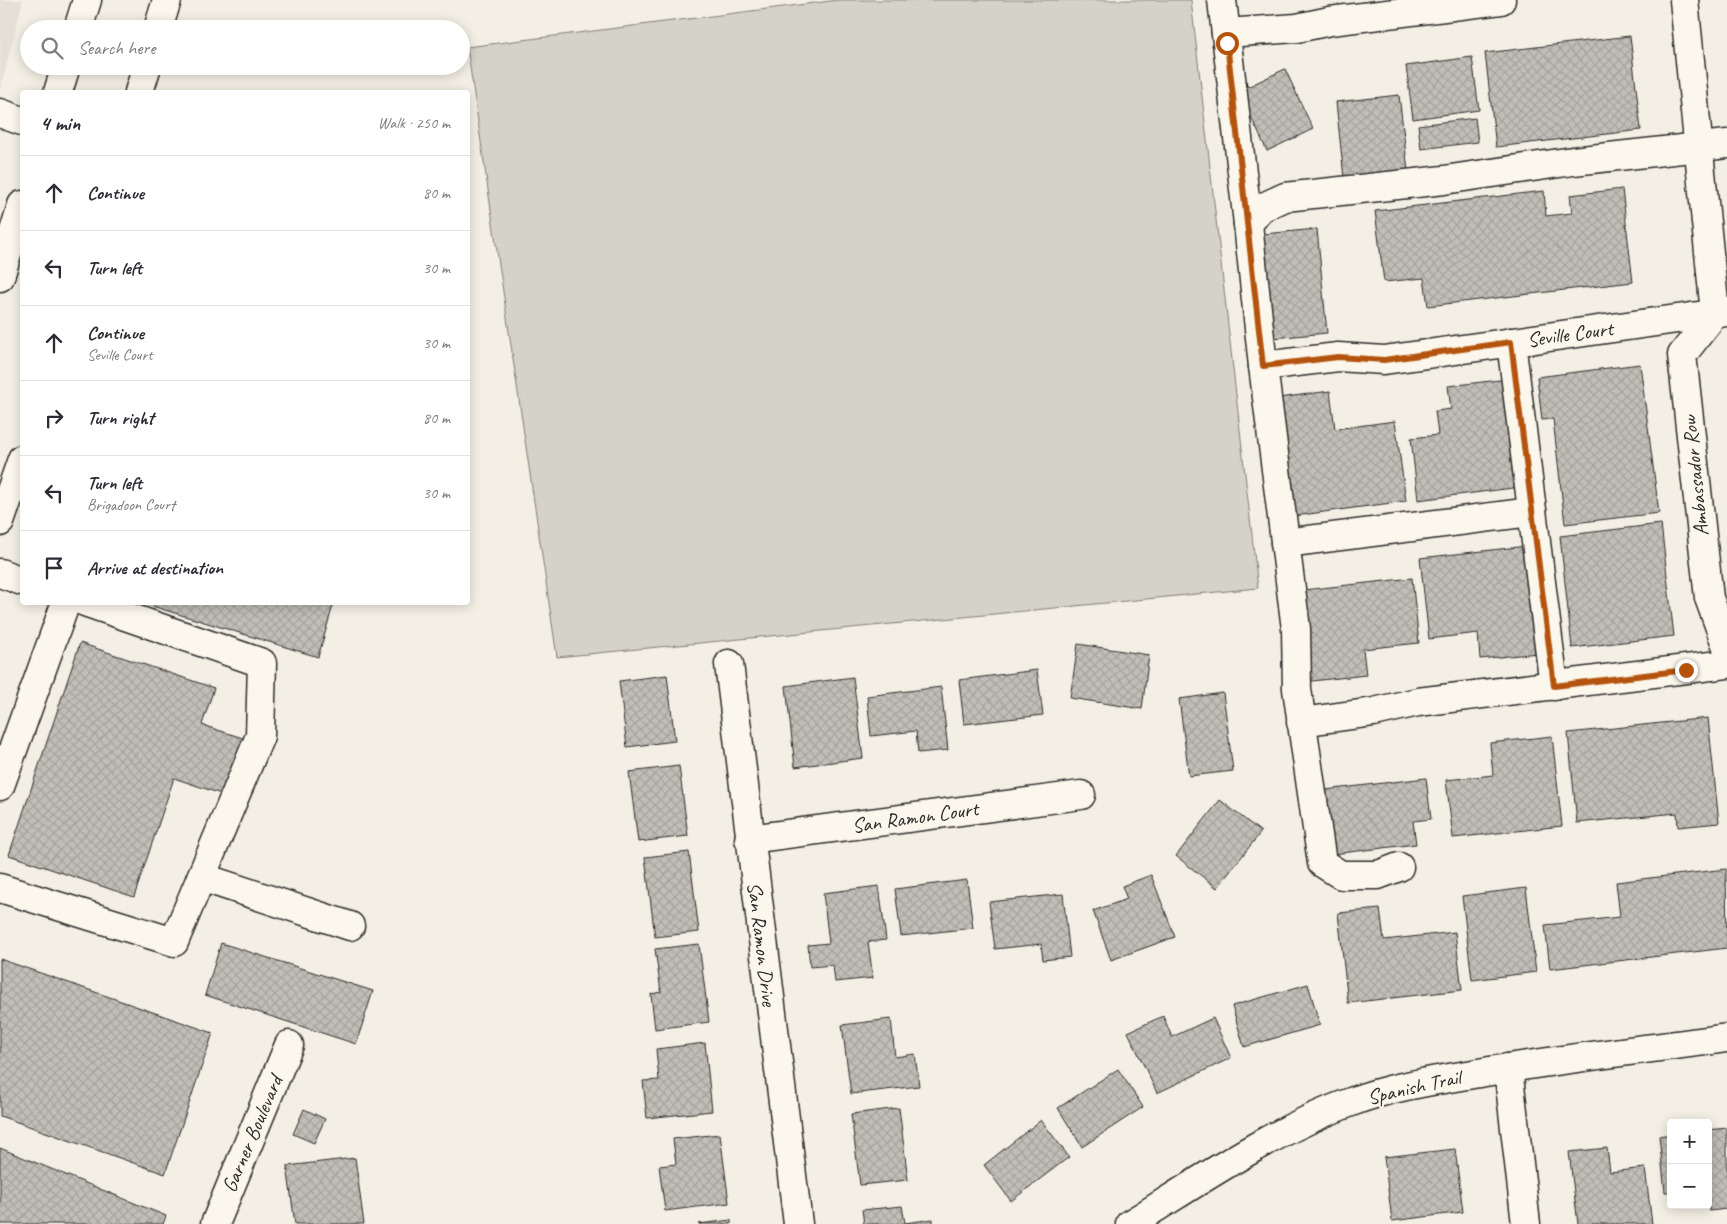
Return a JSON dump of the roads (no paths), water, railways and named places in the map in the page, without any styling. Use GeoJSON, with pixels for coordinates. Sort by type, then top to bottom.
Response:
{"type":"FeatureCollection","features":[{"type":"Feature","properties":{"kind":"street"},"geometry":{"type":"LineString","coordinates":[[80,20],[86,0]]}},
{"type":"Feature","properties":{"kind":"street"},"geometry":{"type":"LineString","coordinates":[[161,20],[167,0]]}},
{"type":"Feature","properties":{"kind":"street"},"geometry":{"type":"LineString","coordinates":[[1222,0],[1263,366],[1296,629],[1296,689],[1322,864],[1341,876],[1378,874],[1399,867]]}},
{"type":"Feature","properties":{"kind":"street"},"geometry":{"type":"LineString","coordinates":[[1684,0],[1699,147],[1723,315]]}},
{"type":"Feature","properties":{"kind":"street"},"geometry":{"type":"LineString","coordinates":[[1226,33],[1297,28],[1330,21],[1487,1]]}},
{"type":"Feature","properties":{"kind":"street"},"geometry":{"type":"LineString","coordinates":[[59,90],[63,75]]}},
{"type":"Feature","properties":{"kind":"street"},"geometry":{"type":"LineString","coordinates":[[140,90],[144,75]]}},
{"type":"Feature","properties":{"kind":"street"},"geometry":{"type":"LineString","coordinates":[[0,113],[20,120]]}},
{"type":"Feature","properties":{"kind":"street"},"geometry":{"type":"LineString","coordinates":[[1248,224],[1261,208],[1285,197],[1444,180],[1572,161],[1727,144]]}},
{"type":"Feature","properties":{"kind":"street"},"geometry":{"type":"LineString","coordinates":[[0,277],[20,212]]}},
{"type":"Feature","properties":{"kind":"street","name":"Seville Court"},"geometry":{"type":"LineString","coordinates":[[1263,366],[1338,357],[1384,360],[1723,315]]}},
{"type":"Feature","properties":{"kind":"street","name":"Ambassador Row"},"geometry":{"type":"LineString","coordinates":[[1723,315],[1682,354],[1709,598],[1727,647]]}},
{"type":"Feature","properties":{"kind":"street"},"geometry":{"type":"LineString","coordinates":[[1511,342],[1554,686]]}},
{"type":"Feature","properties":{"kind":"street"},"geometry":{"type":"LineString","coordinates":[[0,522],[20,465]]}},
{"type":"Feature","properties":{"kind":"street"},"geometry":{"type":"LineString","coordinates":[[1285,543],[1532,512]]}},
{"type":"Feature","properties":{"kind":"street"},"geometry":{"type":"LineString","coordinates":[[0,573],[20,580]]}},
{"type":"Feature","properties":{"kind":"street"},"geometry":{"type":"LineString","coordinates":[[0,786],[65,605]]}},
{"type":"Feature","properties":{"kind":"street"},"geometry":{"type":"LineString","coordinates":[[0,888],[174,942],[260,736],[262,664],[94,605]]}},
{"type":"Feature","properties":{"kind":"street","name":"San Ramon Drive"},"geometry":{"type":"LineString","coordinates":[[729,664],[749,839],[798,1224]]}},
{"type":"Feature","properties":{"kind":"street"},"geometry":{"type":"LineString","coordinates":[[1301,722],[1374,712],[1418,702],[1727,664]]}},
{"type":"Feature","properties":{"kind":"street","name":"San Ramon Court"},"geometry":{"type":"LineString","coordinates":[[749,839],[1081,795]]}},
{"type":"Feature","properties":{"kind":"street"},"geometry":{"type":"LineString","coordinates":[[201,877],[350,926]]}},
{"type":"Feature","properties":{"kind":"street","name":"Spanish Trail"},"geometry":{"type":"LineString","coordinates":[[1130,1224],[1238,1158],[1302,1123],[1352,1101],[1404,1086],[1508,1068],[1727,1038]]}},
{"type":"Feature","properties":{"kind":"street","name":"Garner Boulevard"},"geometry":{"type":"LineString","coordinates":[[215,1224],[289,1045]]}},
{"type":"Feature","properties":{"kind":"street"},"geometry":{"type":"LineString","coordinates":[[1508,1068],[1526,1224]]}}]}
